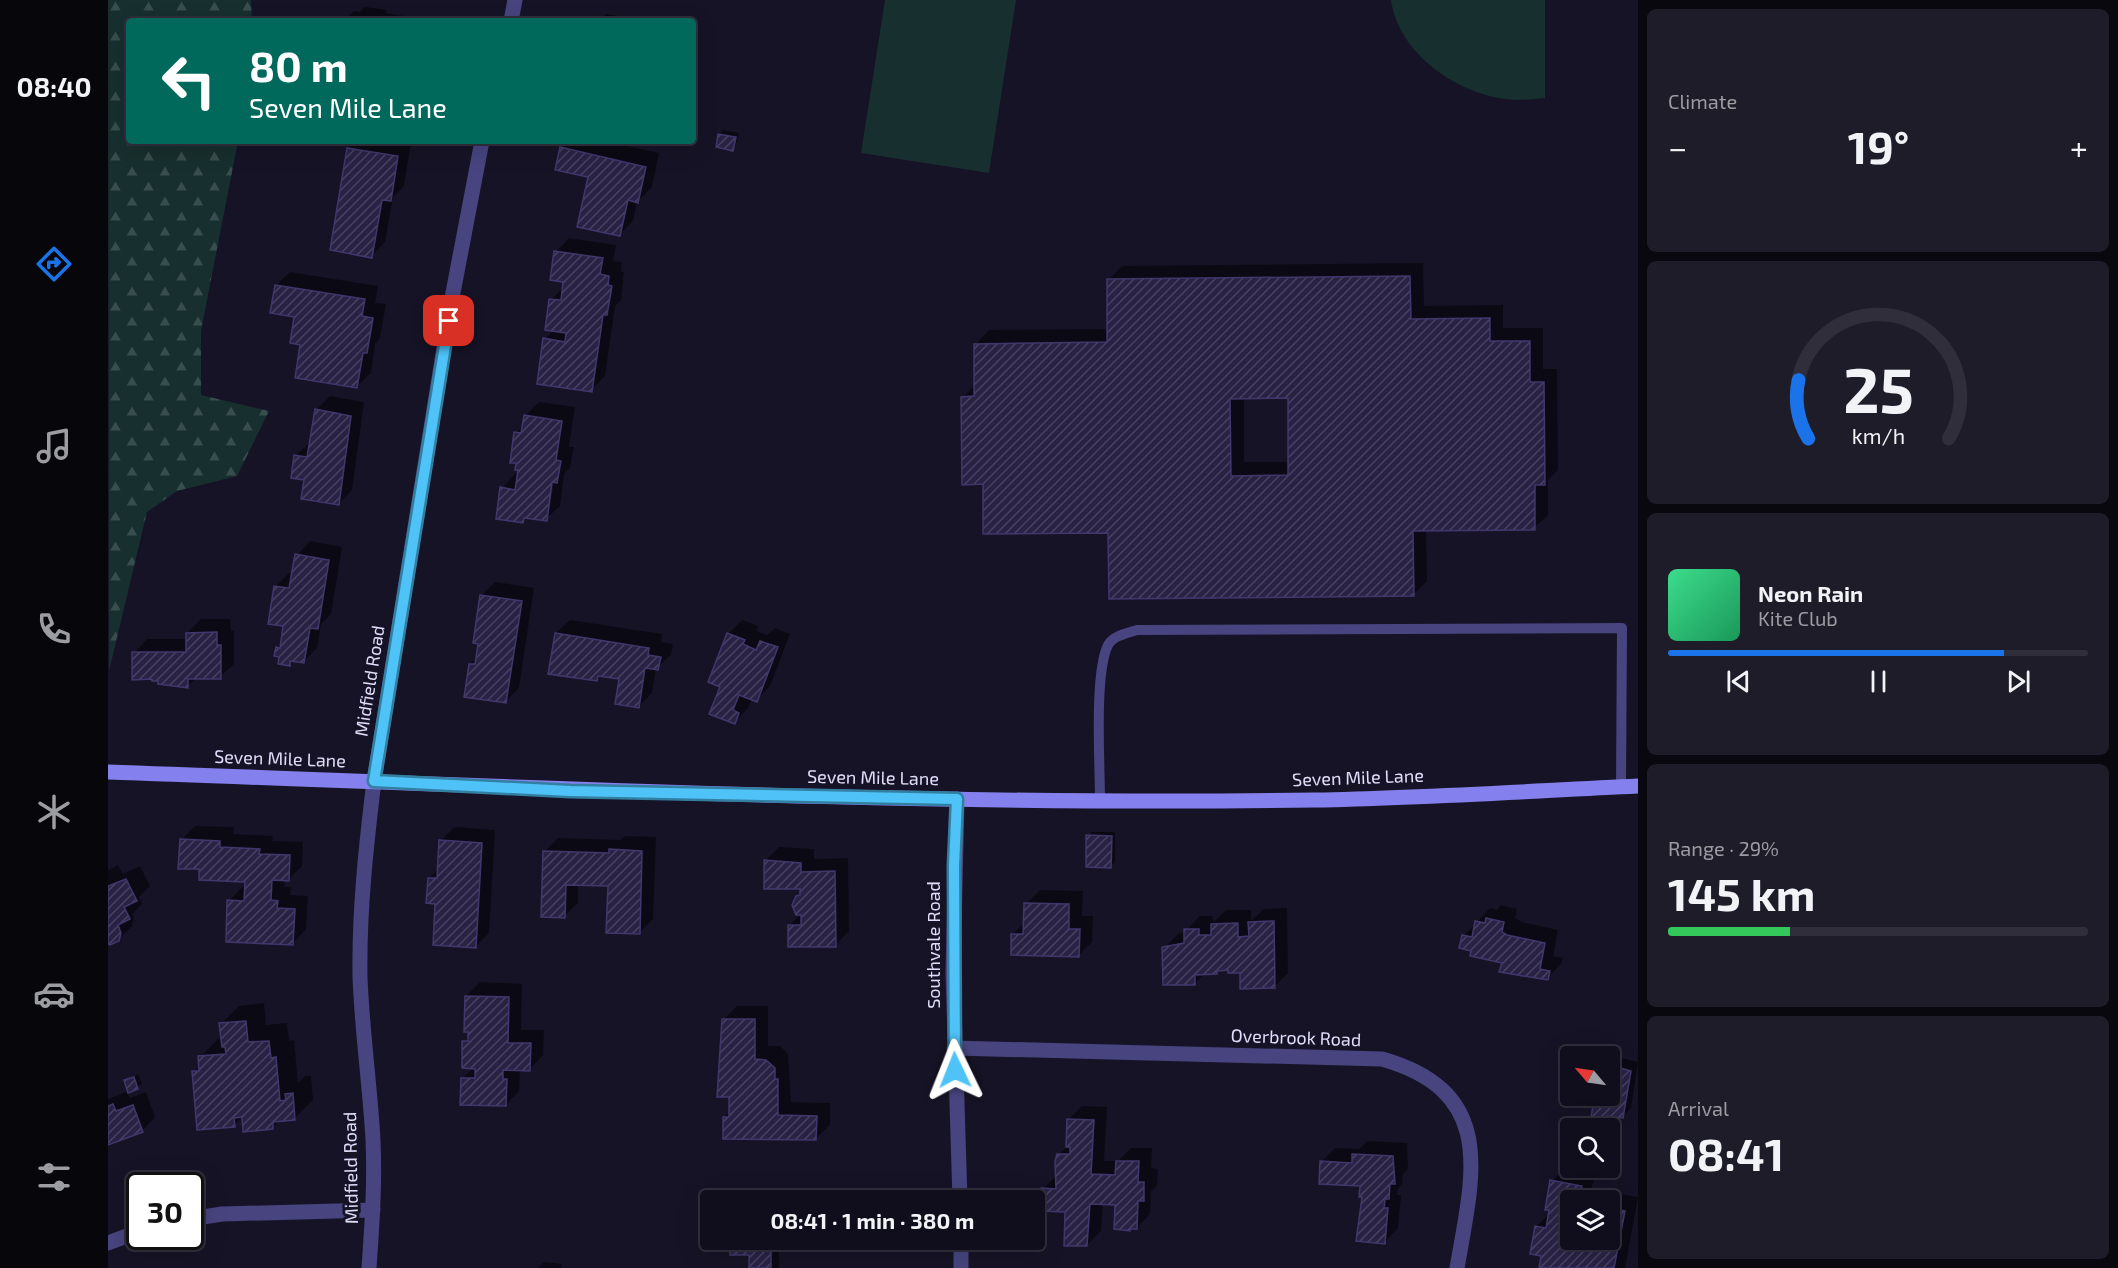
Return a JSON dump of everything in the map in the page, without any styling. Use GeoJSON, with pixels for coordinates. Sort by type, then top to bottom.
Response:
{"type":"FeatureCollection","features":[{"type":"Feature","properties":{"kind":"street"},"geometry":{"type":"LineString","coordinates":[[512,18],[515,0]]}},
{"type":"Feature","properties":{"kind":"street","name":"Midfield Road"},"geometry":{"type":"LineString","coordinates":[[369,1268],[373,1210],[373,1141],[360,979],[360,912],[374,781],[452,298],[481,144]]}},
{"type":"Feature","properties":{"kind":"street","name":"Seven Mile Lane"},"geometry":{"type":"LineString","coordinates":[[108,772],[374,781],[570,791],[957,799],[1317,800],[1638,786]]}},
{"type":"Feature","properties":{"kind":"street","name":"Southvale Road"},"geometry":{"type":"LineString","coordinates":[[957,799],[954,866],[954,1048],[960,1190]]}},
{"type":"Feature","properties":{"kind":"street","name":"Overbrook Road"},"geometry":{"type":"LineString","coordinates":[[954,1048],[1382,1059],[1406,1066],[1427,1078],[1446,1095],[1461,1115],[1470,1137],[1473,1163],[1457,1268]]}},
{"type":"Feature","properties":{"kind":"street"},"geometry":{"type":"LineString","coordinates":[[204,1217],[222,1214],[373,1210]]}},
{"type":"Feature","properties":{"kind":"street"},"geometry":{"type":"LineString","coordinates":[[108,1243],[126,1236]]}},
{"type":"Feature","properties":{"kind":"street"},"geometry":{"type":"LineString","coordinates":[[961,1250],[961,1268]]}},
{"type":"Feature","properties":{"kind":"lane"},"geometry":{"type":"LineString","coordinates":[[1100,799],[1101,671],[1109,643],[1120,635],[1137,630],[1622,628],[1621,786]]}},
{"type":"Feature","properties":{"kind":"green space"},"geometry":{"type":"Polygon","coordinates":[[[108,0],[251,0],[252,18],[126,18],[126,144],[237,144],[201,331],[201,395],[269,411],[237,476],[177,491],[147,512],[109,671],[108,0]]]}},
{"type":"Feature","properties":{"kind":"green space"},"geometry":{"type":"Polygon","coordinates":[[[885,0],[1016,0],[989,173],[861,153],[885,0]]]}},
{"type":"Feature","properties":{"kind":"green space"},"geometry":{"type":"Polygon","coordinates":[[[1391,0],[1545,0],[1545,98],[1507,99],[1469,89],[1450,79],[1433,68],[1405,37],[1396,19],[1391,0]]]}},
{"type":"Feature","properties":{"kind":"building"},"geometry":{"type":"Polygon","coordinates":[[[718,134],[736,137],[733,151],[716,147],[718,134]]]}},
{"type":"Feature","properties":{"kind":"building"},"geometry":{"type":"Polygon","coordinates":[[[560,147],[646,167],[638,203],[628,200],[620,236],[577,227],[588,177],[555,170],[560,147]]]}},
{"type":"Feature","properties":{"kind":"building"},"geometry":{"type":"Polygon","coordinates":[[[347,148],[398,156],[391,201],[382,200],[372,258],[330,250],[347,148]]]}},
{"type":"Feature","properties":{"kind":"building"},"geometry":{"type":"Polygon","coordinates":[[[554,251],[603,258],[600,274],[609,276],[608,285],[612,286],[607,315],[603,315],[592,392],[537,384],[543,338],[565,342],[566,333],[545,330],[549,299],[561,300],[563,282],[550,280],[554,251]]]}},
{"type":"Feature","properties":{"kind":"building"},"geometry":{"type":"Polygon","coordinates":[[[1410,276],[1411,319],[1490,318],[1490,341],[1530,341],[1530,382],[1544,382],[1545,485],[1535,485],[1535,530],[1413,531],[1414,596],[1109,599],[1108,533],[983,534],[983,484],[962,485],[961,397],[974,396],[974,344],[1107,342],[1107,279],[1410,276]],[[1288,398],[1230,399],[1231,476],[1288,475],[1288,398]]]}},
{"type":"Feature","properties":{"kind":"building"},"geometry":{"type":"Polygon","coordinates":[[[275,285],[365,299],[362,316],[373,318],[367,353],[363,353],[357,388],[295,378],[300,345],[290,343],[294,317],[270,313],[275,285]]]}},
{"type":"Feature","properties":{"kind":"building"},"geometry":{"type":"Polygon","coordinates":[[[315,409],[351,416],[339,505],[301,499],[304,480],[291,478],[294,455],[307,457],[315,409]]]}},
{"type":"Feature","properties":{"kind":"building"},"geometry":{"type":"Polygon","coordinates":[[[524,415],[562,421],[556,460],[561,461],[557,483],[552,482],[547,521],[524,518],[523,523],[496,519],[500,487],[515,490],[518,470],[515,470],[516,463],[510,463],[514,432],[521,433],[524,415]]]}},
{"type":"Feature","properties":{"kind":"building"},"geometry":{"type":"Polygon","coordinates":[[[295,554],[329,560],[318,629],[310,628],[304,663],[290,661],[290,666],[278,664],[279,657],[274,656],[276,647],[280,648],[283,626],[268,624],[274,586],[289,588],[295,554]]]}},
{"type":"Feature","properties":{"kind":"building"},"geometry":{"type":"Polygon","coordinates":[[[480,595],[522,601],[506,703],[464,697],[469,664],[475,664],[478,644],[473,643],[480,595]]]}},
{"type":"Feature","properties":{"kind":"building"},"geometry":{"type":"Polygon","coordinates":[[[217,632],[217,645],[221,645],[221,679],[188,679],[188,688],[158,684],[158,681],[152,681],[152,679],[132,680],[132,652],[186,652],[186,633],[217,632]]]}},
{"type":"Feature","properties":{"kind":"building"},"geometry":{"type":"Polygon","coordinates":[[[555,633],[649,648],[648,655],[661,657],[658,670],[645,668],[639,708],[615,704],[619,679],[598,676],[597,681],[548,674],[555,633]]]}},
{"type":"Feature","properties":{"kind":"building"},"geometry":{"type":"Polygon","coordinates":[[[727,633],[745,640],[743,644],[756,650],[760,641],[778,647],[757,702],[739,695],[733,710],[739,713],[735,724],[709,714],[720,687],[708,682],[727,633]]]}},
{"type":"Feature","properties":{"kind":"building"},"geometry":{"type":"Polygon","coordinates":[[[1086,835],[1112,836],[1111,868],[1086,867],[1086,835]]]}},
{"type":"Feature","properties":{"kind":"building"},"geometry":{"type":"Polygon","coordinates":[[[180,839],[220,841],[220,847],[260,849],[259,854],[290,855],[289,881],[272,880],[271,900],[278,901],[277,908],[295,909],[293,945],[226,942],[227,900],[244,901],[245,882],[199,880],[199,869],[178,869],[180,839]]]}},
{"type":"Feature","properties":{"kind":"building"},"geometry":{"type":"Polygon","coordinates":[[[439,840],[482,843],[476,948],[433,945],[435,904],[426,903],[428,878],[437,878],[439,840]]]}},
{"type":"Feature","properties":{"kind":"building"},"geometry":{"type":"Polygon","coordinates":[[[609,849],[642,851],[640,934],[606,933],[608,886],[566,885],[565,918],[541,917],[543,851],[609,853],[609,849]]]}},
{"type":"Feature","properties":{"kind":"building"},"geometry":{"type":"Polygon","coordinates":[[[764,860],[801,863],[801,872],[835,871],[836,947],[788,947],[788,925],[801,925],[801,915],[796,915],[792,905],[796,896],[800,895],[800,889],[764,889],[764,860]]]}},
{"type":"Feature","properties":{"kind":"building"},"geometry":{"type":"Polygon","coordinates":[[[126,879],[137,901],[124,907],[130,919],[118,925],[121,933],[119,941],[110,945],[108,944],[108,886],[126,879]]]}},
{"type":"Feature","properties":{"kind":"building"},"geometry":{"type":"Polygon","coordinates":[[[1024,903],[1069,904],[1069,929],[1080,929],[1079,957],[1011,955],[1011,934],[1023,934],[1024,903]]]}},
{"type":"Feature","properties":{"kind":"building"},"geometry":{"type":"Polygon","coordinates":[[[1486,918],[1504,922],[1502,932],[1507,935],[1545,943],[1540,969],[1550,971],[1548,980],[1499,972],[1502,963],[1470,956],[1471,951],[1459,948],[1462,935],[1472,937],[1475,921],[1485,923],[1486,918]]]}},
{"type":"Feature","properties":{"kind":"building"},"geometry":{"type":"Polygon","coordinates":[[[1274,921],[1275,988],[1240,989],[1240,973],[1228,973],[1228,970],[1217,971],[1217,974],[1195,975],[1195,985],[1163,985],[1162,947],[1184,943],[1184,929],[1199,929],[1199,935],[1211,935],[1211,924],[1238,923],[1238,937],[1249,936],[1248,922],[1274,921]]]}},
{"type":"Feature","properties":{"kind":"building"},"geometry":{"type":"Polygon","coordinates":[[[465,996],[509,997],[508,1043],[531,1043],[530,1071],[503,1070],[503,1079],[507,1079],[506,1106],[460,1105],[461,1078],[475,1078],[475,1069],[462,1068],[462,1041],[468,1041],[468,1032],[464,1032],[465,996]]]}},
{"type":"Feature","properties":{"kind":"building"},"geometry":{"type":"Polygon","coordinates":[[[722,1019],[755,1019],[755,1059],[766,1060],[775,1068],[775,1079],[778,1079],[778,1115],[817,1116],[816,1140],[723,1139],[723,1117],[729,1117],[729,1097],[717,1097],[722,1019]]]}},
{"type":"Feature","properties":{"kind":"building"},"geometry":{"type":"Polygon","coordinates":[[[246,1021],[248,1042],[269,1041],[271,1058],[276,1057],[280,1101],[286,1100],[285,1094],[293,1093],[295,1120],[273,1122],[273,1129],[243,1132],[242,1117],[234,1118],[235,1127],[197,1130],[192,1071],[199,1071],[198,1056],[226,1054],[225,1047],[222,1047],[219,1023],[246,1021]]]}},
{"type":"Feature","properties":{"kind":"building"},"geometry":{"type":"Polygon","coordinates":[[[1620,1068],[1631,1071],[1623,1118],[1607,1116],[1607,1118],[1591,1118],[1593,1106],[1620,1106],[1620,1068]]]}},
{"type":"Feature","properties":{"kind":"building"},"geometry":{"type":"Polygon","coordinates":[[[134,1077],[138,1089],[128,1093],[124,1080],[134,1077]]]}},
{"type":"Feature","properties":{"kind":"building"},"geometry":{"type":"Polygon","coordinates":[[[113,1104],[116,1111],[133,1105],[143,1132],[108,1145],[108,1106],[113,1104]]]}},
{"type":"Feature","properties":{"kind":"building"},"geometry":{"type":"Polygon","coordinates":[[[1067,1119],[1094,1120],[1091,1174],[1115,1175],[1116,1161],[1139,1161],[1138,1182],[1144,1182],[1144,1201],[1138,1201],[1137,1229],[1130,1229],[1130,1231],[1114,1229],[1115,1205],[1090,1204],[1087,1246],[1064,1246],[1065,1212],[1045,1211],[1045,1190],[1041,1188],[1056,1189],[1055,1161],[1057,1154],[1070,1154],[1070,1147],[1066,1147],[1067,1119]]]}},
{"type":"Feature","properties":{"kind":"building"},"geometry":{"type":"Polygon","coordinates":[[[1352,1154],[1393,1156],[1395,1184],[1390,1184],[1389,1199],[1385,1199],[1384,1208],[1388,1208],[1385,1244],[1356,1241],[1362,1197],[1359,1197],[1360,1186],[1319,1184],[1320,1161],[1352,1163],[1352,1154]]]}},
{"type":"Feature","properties":{"kind":"building"},"geometry":{"type":"Polygon","coordinates":[[[1550,1180],[1582,1186],[1581,1190],[1560,1190],[1560,1250],[1617,1250],[1614,1268],[1539,1268],[1541,1256],[1530,1254],[1535,1226],[1546,1228],[1549,1210],[1545,1210],[1550,1180]]]}},
{"type":"Feature","properties":{"kind":"building"},"geometry":{"type":"Polygon","coordinates":[[[1620,1210],[1625,1211],[1620,1237],[1620,1210]]]}},
{"type":"Feature","properties":{"kind":"building"},"geometry":{"type":"Polygon","coordinates":[[[730,1250],[771,1250],[771,1268],[749,1268],[749,1255],[730,1255],[730,1250]]]}},
{"type":"Feature","properties":{"kind":"route"},"geometry":{"type":"LineString","coordinates":[[449,321],[374,781],[570,791],[957,799],[953,973],[955,1070]]}}]}
